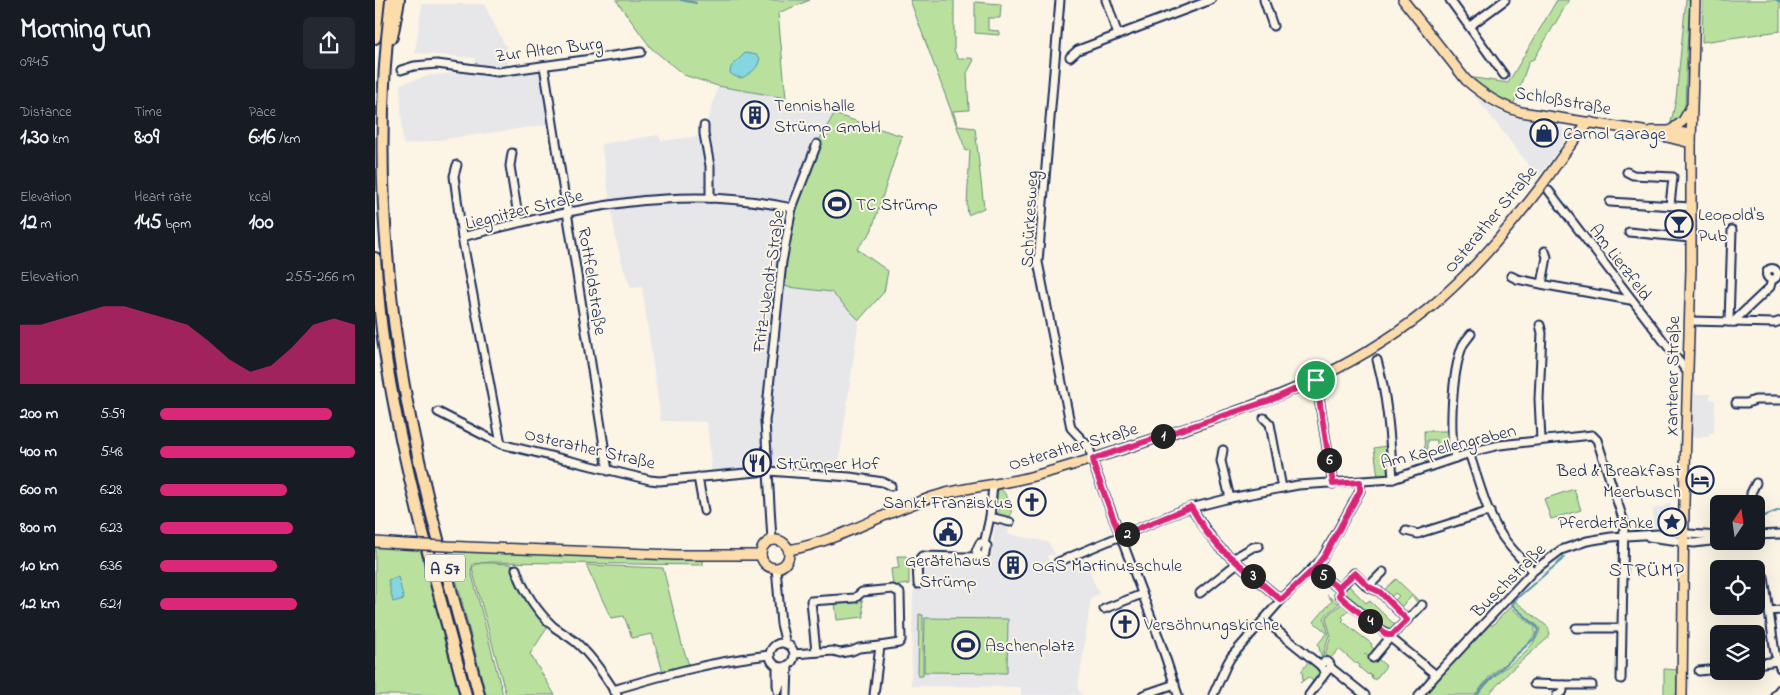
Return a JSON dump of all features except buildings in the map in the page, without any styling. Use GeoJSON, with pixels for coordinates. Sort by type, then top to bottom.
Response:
{"type":"FeatureCollection","features":[{"type":"Feature","properties":{"kind":"highway"},"geometry":{"type":"LineString","coordinates":[[375,38],[379,0]]}},
{"type":"Feature","properties":{"kind":"highway","name":"A 57"},"geometry":{"type":"LineString","coordinates":[[391,0],[383,104],[383,186],[388,269],[398,351],[413,431],[436,532],[479,695]]}},
{"type":"Feature","properties":{"kind":"highway"},"geometry":{"type":"LineString","coordinates":[[385,65],[396,24],[399,0]]}},
{"type":"Feature","properties":{"kind":"highway","name":"A 57"},"geometry":{"type":"LineString","coordinates":[[375,258],[385,352],[403,442],[424,534],[466,695]]}},
{"type":"Feature","properties":{"kind":"main road","name":"Schloßstraße"},"geometry":{"type":"LineString","coordinates":[[1403,0],[1466,80],[1493,100],[1521,112],[1691,139]]}},
{"type":"Feature","properties":{"kind":"main road","name":"Xantener Straße"},"geometry":{"type":"LineString","coordinates":[[1682,695],[1691,107],[1695,0]]}},
{"type":"Feature","properties":{"kind":"main road"},"geometry":{"type":"LineString","coordinates":[[1671,131],[1683,121],[1691,107]]}},
{"type":"Feature","properties":{"kind":"main road","name":"Osterather Straße"},"geometry":{"type":"LineString","coordinates":[[789,550],[829,540],[917,502],[942,494],[1025,478],[1093,459],[1263,403],[1316,380],[1372,350],[1400,331],[1453,288],[1482,259],[1511,225],[1590,122]]}},
{"type":"Feature","properties":{"kind":"main road","name":"Schloßstraße"},"geometry":{"type":"LineString","coordinates":[[1643,131],[1671,131],[1691,139]]}},
{"type":"Feature","properties":{"kind":"main road"},"geometry":{"type":"LineString","coordinates":[[375,542],[467,547],[757,555],[772,568],[777,568],[786,563],[789,550],[781,541],[772,540],[757,555]]}},
{"type":"Feature","properties":{"kind":"street","name":"Schürkesweg"},"geometry":{"type":"LineString","coordinates":[[1060,0],[1038,262],[1071,428],[1089,447],[1095,469],[1175,684],[1177,695]]}},
{"type":"Feature","properties":{"kind":"street"},"geometry":{"type":"LineString","coordinates":[[1106,0],[1118,35]]}},
{"type":"Feature","properties":{"kind":"street"},"geometry":{"type":"LineString","coordinates":[[1069,57],[1078,50],[1211,0]]}},
{"type":"Feature","properties":{"kind":"street"},"geometry":{"type":"LineString","coordinates":[[1264,0],[1273,26]]}},
{"type":"Feature","properties":{"kind":"street"},"geometry":{"type":"LineString","coordinates":[[1450,0],[1504,75]]}},
{"type":"Feature","properties":{"kind":"street"},"geometry":{"type":"LineString","coordinates":[[1470,26],[1505,0]]}},
{"type":"Feature","properties":{"kind":"street","name":"Zur Alten Burg"},"geometry":{"type":"LineString","coordinates":[[401,70],[414,66],[437,64],[497,72],[641,52]]}},
{"type":"Feature","properties":{"kind":"street","name":"Rottfeldstraße"},"geometry":{"type":"LineString","coordinates":[[544,66],[608,471]]}},
{"type":"Feature","properties":{"kind":"street"},"geometry":{"type":"LineString","coordinates":[[704,126],[710,166],[710,198]]}},
{"type":"Feature","properties":{"kind":"street","name":"Fritz-Wendt-Straße"},"geometry":{"type":"LineString","coordinates":[[772,540],[765,421],[783,261],[792,208],[817,144]]}},
{"type":"Feature","properties":{"kind":"street"},"geometry":{"type":"LineString","coordinates":[[512,153],[510,166],[519,222]]}},
{"type":"Feature","properties":{"kind":"street"},"geometry":{"type":"LineString","coordinates":[[457,165],[454,176],[462,237]]}},
{"type":"Feature","properties":{"kind":"street"},"geometry":{"type":"LineString","coordinates":[[1627,172],[1633,175],[1673,177],[1670,205]]}},
{"type":"Feature","properties":{"kind":"street","name":"Am Lierzfeld"},"geometry":{"type":"LineString","coordinates":[[1549,191],[1630,300],[1688,373]]}},
{"type":"Feature","properties":{"kind":"street","name":"Liegnitzer Straße"},"geometry":{"type":"LineString","coordinates":[[501,444],[462,237],[567,211],[657,199],[710,198],[763,202],[792,208]]}},
{"type":"Feature","properties":{"kind":"street"},"geometry":{"type":"LineString","coordinates":[[1610,202],[1690,206]]}},
{"type":"Feature","properties":{"kind":"street"},"geometry":{"type":"LineString","coordinates":[[1731,322],[1732,230]]}},
{"type":"Feature","properties":{"kind":"street"},"geometry":{"type":"LineString","coordinates":[[1629,232],[1690,238]]}},
{"type":"Feature","properties":{"kind":"street"},"geometry":{"type":"LineString","coordinates":[[1542,284],[1547,257],[1545,252]]}},
{"type":"Feature","properties":{"kind":"street"},"geometry":{"type":"LineString","coordinates":[[1511,276],[1517,279],[1630,300]]}},
{"type":"Feature","properties":{"kind":"street"},"geometry":{"type":"LineString","coordinates":[[1731,322],[1769,287],[1772,279]]}},
{"type":"Feature","properties":{"kind":"street"},"geometry":{"type":"LineString","coordinates":[[1689,321],[1775,323],[1780,321]]}},
{"type":"Feature","properties":{"kind":"street"},"geometry":{"type":"LineString","coordinates":[[1540,325],[1542,333],[1539,399],[1541,440]]}},
{"type":"Feature","properties":{"kind":"street"},"geometry":{"type":"LineString","coordinates":[[1455,458],[1452,446],[1455,384],[1463,345],[1471,334]]}},
{"type":"Feature","properties":{"kind":"street"},"geometry":{"type":"LineString","coordinates":[[1377,360],[1383,380],[1386,402],[1393,479]]}},
{"type":"Feature","properties":{"kind":"street"},"geometry":{"type":"LineString","coordinates":[[1316,380],[1333,484]]}},
{"type":"Feature","properties":{"kind":"street"},"geometry":{"type":"LineString","coordinates":[[1736,403],[1747,403],[1755,400],[1780,400]]}},
{"type":"Feature","properties":{"kind":"street","name":"Osterather Straße"},"geometry":{"type":"LineString","coordinates":[[438,412],[501,444],[650,480],[768,471],[850,477],[883,482],[891,486]]}},
{"type":"Feature","properties":{"kind":"street"},"geometry":{"type":"LineString","coordinates":[[1264,418],[1270,424],[1282,488]]}},
{"type":"Feature","properties":{"kind":"street","name":"Am Kapellengraben"},"geometry":{"type":"LineString","coordinates":[[1058,562],[1191,507],[1282,488],[1393,479],[1469,453],[1500,445],[1588,435],[1595,436],[1624,522],[1624,537]]}},
{"type":"Feature","properties":{"kind":"street"},"geometry":{"type":"LineString","coordinates":[[1223,450],[1221,461],[1230,498]]}},
{"type":"Feature","properties":{"kind":"street"},"geometry":{"type":"LineString","coordinates":[[1469,453],[1490,511],[1501,535],[1533,571]]}},
{"type":"Feature","properties":{"kind":"street"},"geometry":{"type":"LineString","coordinates":[[698,477],[703,511]]}},
{"type":"Feature","properties":{"kind":"street"},"geometry":{"type":"LineString","coordinates":[[1213,695],[1227,664],[1281,600],[1314,569],[1325,555],[1360,491],[1360,482]]}},
{"type":"Feature","properties":{"kind":"street"},"geometry":{"type":"LineString","coordinates":[[1751,495],[1756,483]]}},
{"type":"Feature","properties":{"kind":"street"},"geometry":{"type":"LineString","coordinates":[[918,584],[918,564],[922,556],[973,557],[979,555],[976,552],[978,544],[980,542],[985,544],[993,485]]}},
{"type":"Feature","properties":{"kind":"street"},"geometry":{"type":"LineString","coordinates":[[1191,507],[1207,533],[1220,548],[1281,600]]}},
{"type":"Feature","properties":{"kind":"street"},"geometry":{"type":"LineString","coordinates":[[1406,531],[1418,534],[1490,511]]}},
{"type":"Feature","properties":{"kind":"street"},"geometry":{"type":"LineString","coordinates":[[990,517],[1010,522]]}},
{"type":"Feature","properties":{"kind":"street","name":"Buschstraße"},"geometry":{"type":"LineString","coordinates":[[1419,695],[1533,571],[1557,552],[1597,539],[1659,533],[1684,538]]}},
{"type":"Feature","properties":{"kind":"street"},"geometry":{"type":"LineString","coordinates":[[1765,535],[1780,534]]}},
{"type":"Feature","properties":{"kind":"street"},"geometry":{"type":"LineString","coordinates":[[1621,679],[1624,537]]}},
{"type":"Feature","properties":{"kind":"street"},"geometry":{"type":"LineString","coordinates":[[1684,538],[1710,537]]}},
{"type":"Feature","properties":{"kind":"street"},"geometry":{"type":"LineString","coordinates":[[1684,538],[1694,543],[1710,541]]}},
{"type":"Feature","properties":{"kind":"street"},"geometry":{"type":"LineString","coordinates":[[1200,593],[1235,566],[1236,557],[1253,547],[1259,546]]}},
{"type":"Feature","properties":{"kind":"street"},"geometry":{"type":"LineString","coordinates":[[777,568],[781,624],[786,644],[791,648],[793,654],[793,660],[783,666],[777,685],[778,693]]}},
{"type":"Feature","properties":{"kind":"street"},"geometry":{"type":"LineString","coordinates":[[516,569],[524,588],[552,625],[578,644],[615,692],[703,665],[770,656]]}},
{"type":"Feature","properties":{"kind":"street"},"geometry":{"type":"LineString","coordinates":[[1314,569],[1436,675]]}},
{"type":"Feature","properties":{"kind":"street"},"geometry":{"type":"LineString","coordinates":[[1369,587],[1383,572]]}},
{"type":"Feature","properties":{"kind":"street"},"geometry":{"type":"LineString","coordinates":[[1339,591],[1355,573],[1369,587],[1380,592],[1407,620]]}},
{"type":"Feature","properties":{"kind":"street"},"geometry":{"type":"LineString","coordinates":[[1765,584],[1779,665],[1765,664]]}},
{"type":"Feature","properties":{"kind":"street"},"geometry":{"type":"LineString","coordinates":[[793,654],[840,653],[859,648],[899,643],[901,638],[900,593],[893,589],[862,592],[855,598],[811,601],[817,652]]}},
{"type":"Feature","properties":{"kind":"street"},"geometry":{"type":"LineString","coordinates":[[1104,609],[1142,594]]}},
{"type":"Feature","properties":{"kind":"street"},"geometry":{"type":"LineString","coordinates":[[1373,658],[1390,637],[1422,605]]}},
{"type":"Feature","properties":{"kind":"street"},"geometry":{"type":"LineString","coordinates":[[1769,611],[1780,610]]}},
{"type":"Feature","properties":{"kind":"street"},"geometry":{"type":"LineString","coordinates":[[1264,620],[1326,668],[1365,695]]}},
{"type":"Feature","properties":{"kind":"street"},"geometry":{"type":"LineString","coordinates":[[781,624],[777,644],[772,649],[770,656],[772,662],[783,666]]}},
{"type":"Feature","properties":{"kind":"street"},"geometry":{"type":"LineString","coordinates":[[1576,628],[1621,628]]}},
{"type":"Feature","properties":{"kind":"street"},"geometry":{"type":"LineString","coordinates":[[777,644],[786,644]]}},
{"type":"Feature","properties":{"kind":"street"},"geometry":{"type":"LineString","coordinates":[[874,695],[880,646]]}},
{"type":"Feature","properties":{"kind":"street"},"geometry":{"type":"LineString","coordinates":[[783,666],[787,695]]}},
{"type":"Feature","properties":{"kind":"street"},"geometry":{"type":"LineString","coordinates":[[1309,695],[1326,668]]}},
{"type":"Feature","properties":{"kind":"street"},"geometry":{"type":"LineString","coordinates":[[1699,671],[1710,670]]}},
{"type":"Feature","properties":{"kind":"street"},"geometry":{"type":"LineString","coordinates":[[1143,695],[1175,684]]}},
{"type":"Feature","properties":{"kind":"street"},"geometry":{"type":"LineString","coordinates":[[1534,684],[1592,685]]}},
{"type":"Feature","properties":{"kind":"street"},"geometry":{"type":"LineString","coordinates":[[1557,695],[1563,691],[1563,685]]}},
{"type":"Feature","properties":{"kind":"street"},"geometry":{"type":"LineString","coordinates":[[1775,695],[1780,689]]}},
{"type":"Feature","properties":{"kind":"shaded area"},"geometry":{"type":"Polygon","coordinates":[[[422,4],[484,4],[508,51],[508,68],[544,66],[553,124],[403,145],[400,84],[432,75],[473,71],[475,58],[415,53],[422,4]]]}},
{"type":"Feature","properties":{"kind":"shaded area"},"geometry":{"type":"Polygon","coordinates":[[[718,86],[786,98],[834,114],[817,144],[780,286],[831,292],[859,320],[838,469],[712,476],[707,422],[661,421],[642,287],[631,288],[624,270],[616,240],[601,144],[658,135],[662,141],[699,136],[709,117],[718,86]]]}},
{"type":"Feature","properties":{"kind":"shaded area"},"geometry":{"type":"Polygon","coordinates":[[[1474,95],[1493,108],[1513,117],[1560,126],[1567,133],[1557,152],[1538,177],[1474,95]]]}},
{"type":"Feature","properties":{"kind":"shaded area"},"geometry":{"type":"Polygon","coordinates":[[[1694,394],[1710,394],[1710,399],[1715,400],[1714,433],[1709,433],[1709,437],[1692,437],[1694,394]]]}},
{"type":"Feature","properties":{"kind":"shaded area"},"geometry":{"type":"Polygon","coordinates":[[[1671,502],[1670,510],[1673,512],[1669,527],[1653,527],[1653,509],[1671,502]]]}},
{"type":"Feature","properties":{"kind":"shaded area"},"geometry":{"type":"Polygon","coordinates":[[[996,520],[1010,523],[1008,534],[1048,542],[1056,556],[1047,555],[1053,572],[1084,557],[1099,594],[1091,598],[1078,689],[1082,695],[1021,695],[1021,687],[911,686],[913,594],[919,579],[919,563],[923,559],[991,559],[996,520]]]}},
{"type":"Feature","properties":{"kind":"green space"},"geometry":{"type":"Polygon","coordinates":[[[616,0],[810,0],[778,13],[786,98],[718,86],[684,75],[651,48],[616,0]]]}},
{"type":"Feature","properties":{"kind":"green space"},"geometry":{"type":"Polygon","coordinates":[[[910,0],[954,0],[954,50],[958,59],[971,58],[974,60],[967,73],[969,110],[953,111],[958,126],[975,128],[984,208],[968,215],[970,150],[966,151],[910,0]]]}},
{"type":"Feature","properties":{"kind":"green space"},"geometry":{"type":"Polygon","coordinates":[[[1557,0],[1569,0],[1534,59],[1529,61],[1513,106],[1495,98],[1468,77],[1508,83],[1557,0]]]}},
{"type":"Feature","properties":{"kind":"green space"},"geometry":{"type":"Polygon","coordinates":[[[1686,0],[1690,0],[1684,115],[1670,127],[1676,99],[1686,0]]]}},
{"type":"Feature","properties":{"kind":"green space"},"geometry":{"type":"Polygon","coordinates":[[[1703,0],[1780,0],[1780,31],[1702,42],[1703,0]]]}},
{"type":"Feature","properties":{"kind":"green space"},"geometry":{"type":"Polygon","coordinates":[[[975,2],[1001,4],[1000,18],[988,18],[988,30],[999,31],[999,35],[975,33],[975,2]]]}},
{"type":"Feature","properties":{"kind":"green space","name":"TC Strümp"},"geometry":{"type":"Polygon","coordinates":[[[834,114],[902,136],[871,232],[857,249],[888,271],[884,292],[859,320],[831,292],[780,286],[792,208],[817,144],[834,114]]]}},
{"type":"Feature","properties":{"kind":"green space"},"geometry":{"type":"Polygon","coordinates":[[[1424,431],[1449,431],[1448,451],[1441,459],[1441,454],[1437,454],[1437,440],[1427,440],[1427,463],[1425,464],[1424,431]]]}},
{"type":"Feature","properties":{"kind":"green space"},"geometry":{"type":"Polygon","coordinates":[[[1386,446],[1389,471],[1386,476],[1378,477],[1374,448],[1386,446]]]}},
{"type":"Feature","properties":{"kind":"green space"},"geometry":{"type":"Polygon","coordinates":[[[1001,489],[1010,503],[1010,520],[997,517],[1000,503],[994,501],[994,497],[1001,489]]]}},
{"type":"Feature","properties":{"kind":"green space"},"geometry":{"type":"Polygon","coordinates":[[[1574,489],[1581,510],[1551,519],[1544,499],[1574,489]]]}},
{"type":"Feature","properties":{"kind":"green space"},"geometry":{"type":"Polygon","coordinates":[[[375,547],[420,549],[459,695],[375,695],[375,547]]]}},
{"type":"Feature","properties":{"kind":"green space"},"geometry":{"type":"Polygon","coordinates":[[[449,551],[703,560],[703,565],[491,562],[473,564],[471,571],[503,695],[486,695],[449,551]]]}},
{"type":"Feature","properties":{"kind":"green space"},"geometry":{"type":"Polygon","coordinates":[[[897,556],[906,556],[909,559],[909,584],[893,586],[891,569],[899,568],[897,556]]]}},
{"type":"Feature","properties":{"kind":"green space"},"geometry":{"type":"Polygon","coordinates":[[[483,563],[510,564],[514,567],[549,625],[530,654],[555,695],[506,695],[472,568],[483,563]]]}},
{"type":"Feature","properties":{"kind":"green space"},"geometry":{"type":"Polygon","coordinates":[[[586,565],[663,568],[682,645],[689,665],[663,672],[652,634],[632,638],[624,616],[611,618],[586,565]]]}},
{"type":"Feature","properties":{"kind":"green space"},"geometry":{"type":"Polygon","coordinates":[[[1396,579],[1419,601],[1418,603],[1412,596],[1399,609],[1393,602],[1399,596],[1395,593],[1389,599],[1382,592],[1396,579]]]}},
{"type":"Feature","properties":{"kind":"green space"},"geometry":{"type":"Polygon","coordinates":[[[1350,581],[1349,586],[1366,603],[1368,601],[1371,602],[1397,627],[1393,632],[1388,630],[1387,632],[1344,596],[1347,593],[1343,589],[1350,581]]]}},
{"type":"Feature","properties":{"kind":"green space"},"geometry":{"type":"Polygon","coordinates":[[[1327,595],[1337,603],[1342,601],[1324,618],[1329,635],[1322,658],[1318,644],[1327,633],[1314,622],[1332,601],[1327,595]]]}},
{"type":"Feature","properties":{"kind":"green space"},"geometry":{"type":"Polygon","coordinates":[[[862,600],[864,617],[837,620],[835,603],[862,600]]]}},
{"type":"Feature","properties":{"kind":"green space"},"geometry":{"type":"Polygon","coordinates":[[[1515,601],[1548,627],[1550,634],[1548,638],[1511,670],[1488,695],[1478,695],[1492,679],[1521,656],[1537,637],[1540,629],[1511,604],[1515,601]]]}},
{"type":"Feature","properties":{"kind":"green space"},"geometry":{"type":"Polygon","coordinates":[[[1344,602],[1350,608],[1342,617],[1344,619],[1342,621],[1372,644],[1374,653],[1371,658],[1364,654],[1371,660],[1377,658],[1386,666],[1375,680],[1371,677],[1372,675],[1367,674],[1359,667],[1360,665],[1356,664],[1339,649],[1329,660],[1323,661],[1331,636],[1326,619],[1329,614],[1344,602]]]}},
{"type":"Feature","properties":{"kind":"green space"},"geometry":{"type":"Polygon","coordinates":[[[1510,607],[1535,627],[1535,634],[1528,644],[1490,676],[1475,695],[1422,695],[1490,623],[1492,626],[1510,607]]]}},
{"type":"Feature","properties":{"kind":"green space"},"geometry":{"type":"Polygon","coordinates":[[[919,614],[923,615],[923,676],[918,676],[919,614]]]}},
{"type":"Feature","properties":{"kind":"green space","name":"Aschenplatz"},"geometry":{"type":"Polygon","coordinates":[[[925,618],[1008,619],[1007,673],[924,672],[925,618]]]}},
{"type":"Feature","properties":{"kind":"green space"},"geometry":{"type":"Polygon","coordinates":[[[1309,661],[1323,673],[1310,689],[1308,688],[1313,681],[1308,677],[1300,683],[1303,680],[1302,670],[1309,661]]]}},
{"type":"Feature","properties":{"kind":"green space"},"geometry":{"type":"Polygon","coordinates":[[[1664,669],[1679,670],[1678,695],[1664,695],[1664,669]]]}},
{"type":"Feature","properties":{"kind":"water"},"geometry":{"type":"Polygon","coordinates":[[[745,53],[757,55],[760,58],[758,65],[752,72],[742,78],[734,76],[730,73],[731,67],[745,53]]]}},
{"type":"Feature","properties":{"kind":"water"},"geometry":{"type":"Polygon","coordinates":[[[398,577],[404,599],[393,602],[388,580],[398,577]]]}},
{"type":"Feature","properties":{"kind":"waterway"},"geometry":{"type":"LineString","coordinates":[[681,0],[696,3]]}},
{"type":"Feature","properties":{"kind":"waterway"},"geometry":{"type":"LineString","coordinates":[[1777,0],[1780,3]]}},
{"type":"Feature","properties":{"kind":"waterway"},"geometry":{"type":"LineString","coordinates":[[1765,516],[1780,510]]}},
{"type":"Feature","properties":{"kind":"waterway"},"geometry":{"type":"LineString","coordinates":[[1476,695],[1492,677],[1535,638],[1538,630],[1537,627],[1512,605],[1517,598],[1564,558],[1563,555]]}},
{"type":"Feature","properties":{"kind":"place","name":"Tennishalle Strümp GmbH"},"geometry":{"type":"Point","coordinates":[755,115]}},
{"type":"Feature","properties":{"kind":"place","name":"Carnol Garage"},"geometry":{"type":"Point","coordinates":[1544,133]}},
{"type":"Feature","properties":{"kind":"place","name":"TC Strümp"},"geometry":{"type":"Point","coordinates":[837,204]}},
{"type":"Feature","properties":{"kind":"place","name":"Leopold's Pub"},"geometry":{"type":"Point","coordinates":[1679,224]}},
{"type":"Feature","properties":{"kind":"place","name":"Strümper Hof"},"geometry":{"type":"Point","coordinates":[757,463]}},
{"type":"Feature","properties":{"kind":"place","name":"Bed & Breakfast Meerbusch"},"geometry":{"type":"Point","coordinates":[1700,480]}},
{"type":"Feature","properties":{"kind":"place","name":"Sankt Franziskus"},"geometry":{"type":"Point","coordinates":[1032,502]}},
{"type":"Feature","properties":{"kind":"place","name":"Pferdetränke"},"geometry":{"type":"Point","coordinates":[1672,522]}},
{"type":"Feature","properties":{"kind":"place","name":"Gerätehaus Strümp"},"geometry":{"type":"Point","coordinates":[948,532]}},
{"type":"Feature","properties":{"kind":"place","name":"OGS Martinusschule"},"geometry":{"type":"Point","coordinates":[1013,565]}},
{"type":"Feature","properties":{"kind":"place","name":"Versöhnungskirche"},"geometry":{"type":"Point","coordinates":[1125,624]}},
{"type":"Feature","properties":{"kind":"place","name":"Aschenplatz"},"geometry":{"type":"Point","coordinates":[966,645]}},
{"type":"Feature","properties":{"kind":"district","name":"STRÜMP"},"geometry":{"type":"Point","coordinates":[1647,569]}},
{"type":"Feature","properties":{"kind":"route"},"geometry":{"type":"LineString","coordinates":[[1316,380],[1271,400],[1093,459],[1095,469],[1120,536],[1191,507],[1207,533],[1220,548],[1281,600],[1314,569],[1338,588],[1340,589],[1341,590],[1339,595],[1344,600],[1387,635],[1392,635],[1407,620],[1380,592],[1369,587],[1355,573],[1339,589],[1314,569],[1325,555],[1360,491],[1360,482],[1333,484],[1316,380]]}}]}
